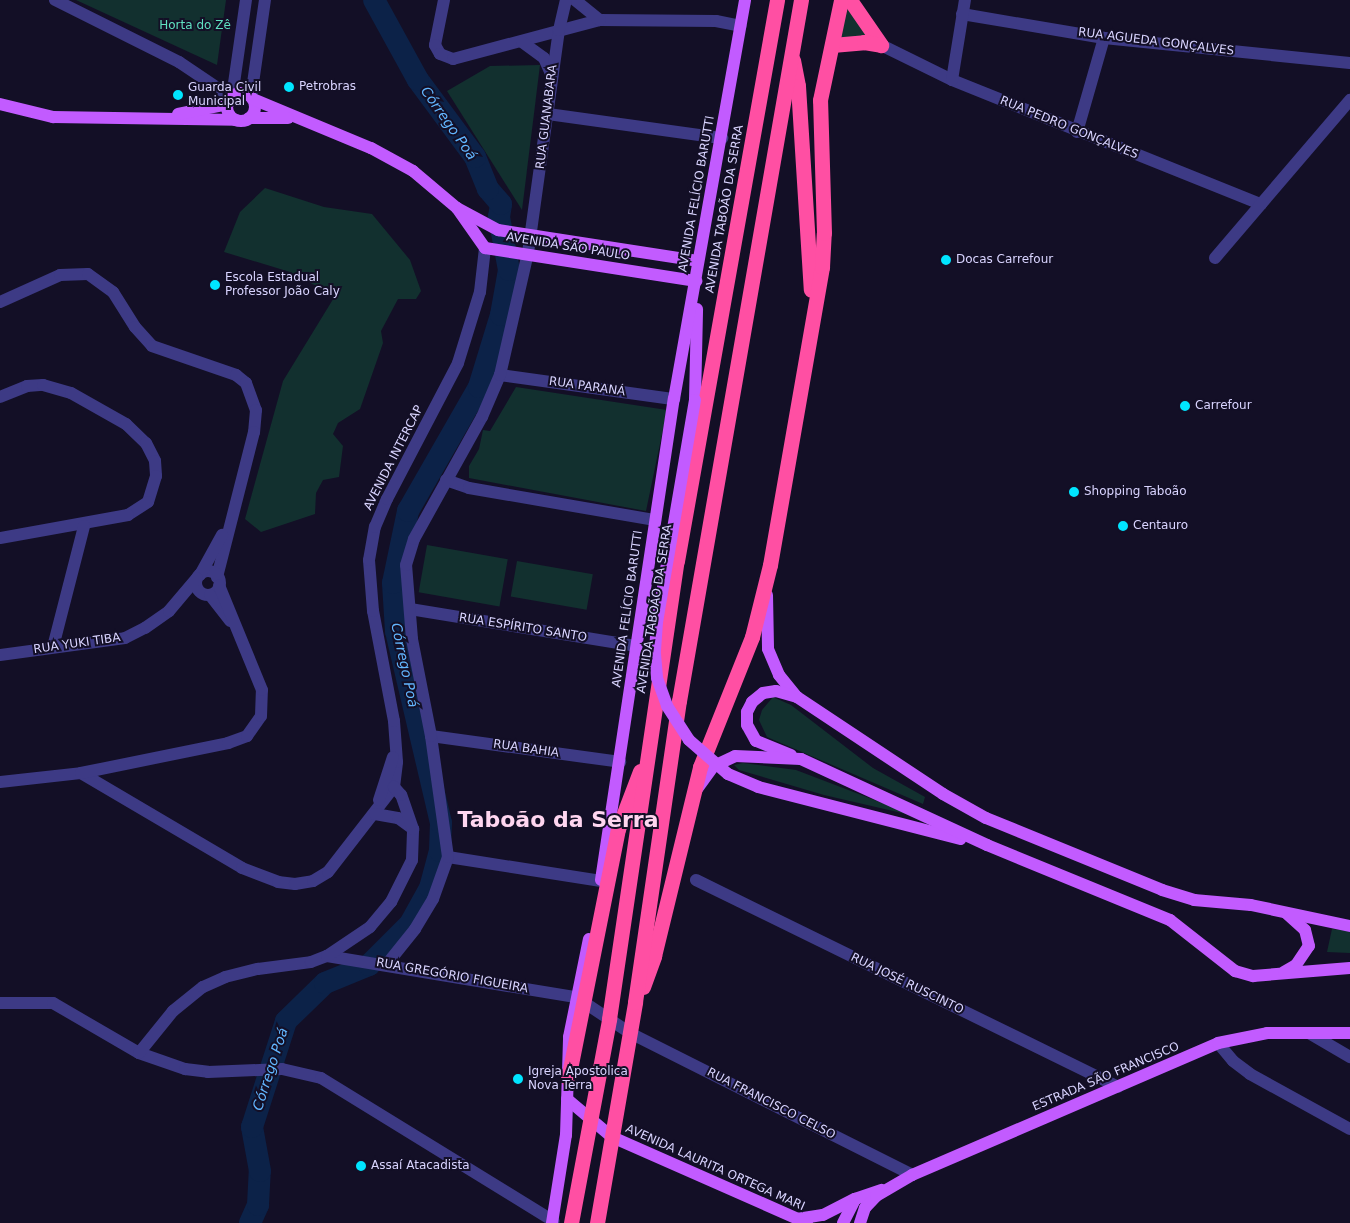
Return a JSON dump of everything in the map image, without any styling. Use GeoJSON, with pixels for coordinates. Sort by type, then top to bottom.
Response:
{"type":"FeatureCollection","features":[{"type":"Feature","properties":{"kind":"highway","name":"AVENIDA TABOÃO DA SERRA"},"geometry":{"type":"LineString","coordinates":[[571,1223],[609,1020],[677,561],[777,0]]}},
{"type":"Feature","properties":{"kind":"highway"},"geometry":{"type":"LineString","coordinates":[[597,1223],[635,1002],[677,711],[801,0]]}},
{"type":"Feature","properties":{"kind":"highway"},"geometry":{"type":"LineString","coordinates":[[635,1002],[654,956],[700,768],[752,637],[770,565],[814,314],[824,233],[820,100],[841,0]]}},
{"type":"Feature","properties":{"kind":"highway"},"geometry":{"type":"LineString","coordinates":[[850,0],[881,45]]}},
{"type":"Feature","properties":{"kind":"highway"},"geometry":{"type":"LineString","coordinates":[[832,45],[864,42],[881,45]]}},
{"type":"Feature","properties":{"kind":"highway"},"geometry":{"type":"LineString","coordinates":[[791,53],[798,86],[814,314]]}},
{"type":"Feature","properties":{"kind":"highway"},"geometry":{"type":"LineString","coordinates":[[568,1079],[581,1000],[618,829],[649,748]]}},
{"type":"Feature","properties":{"kind":"main road","name":"AVENIDA FELÍCIO BARUTTI"},"geometry":{"type":"LineString","coordinates":[[581,1000],[620,762],[674,399],[694,299],[698,261],[722,138],[744,0]]}},
{"type":"Feature","properties":{"kind":"main road"},"geometry":{"type":"LineString","coordinates":[[0,104],[53,117],[166,117],[236,120],[249,118],[255,108],[252,98],[242,93],[166,117]]}},
{"type":"Feature","properties":{"kind":"main road"},"geometry":{"type":"LineString","coordinates":[[228,98],[229,113],[236,120]]}},
{"type":"Feature","properties":{"kind":"main road","name":"AVENIDA SÃO PAULO"},"geometry":{"type":"LineString","coordinates":[[252,98],[290,118],[371,148],[413,171],[457,208],[494,229],[698,261]]}},
{"type":"Feature","properties":{"kind":"main road","name":"AVENIDA SÃO PAULO"},"geometry":{"type":"LineString","coordinates":[[249,118],[290,118]]}},
{"type":"Feature","properties":{"kind":"main road","name":"AVENIDA SÃO PAULO"},"geometry":{"type":"LineString","coordinates":[[457,208],[490,249],[524,252],[696,280]]}},
{"type":"Feature","properties":{"kind":"main road","name":"AVENIDA INTERCAP"},"geometry":{"type":"LineString","coordinates":[[490,249],[494,229]]}},
{"type":"Feature","properties":{"kind":"main road"},"geometry":{"type":"LineString","coordinates":[[627,270],[635,261],[630,250]]}},
{"type":"Feature","properties":{"kind":"main road"},"geometry":{"type":"LineString","coordinates":[[647,273],[643,262],[649,254]]}},
{"type":"Feature","properties":{"kind":"main road"},"geometry":{"type":"LineString","coordinates":[[694,299],[698,328],[695,400],[657,622],[655,654],[657,678],[667,706],[689,740],[728,774],[758,787],[987,845]]}},
{"type":"Feature","properties":{"kind":"main road"},"geometry":{"type":"LineString","coordinates":[[770,565],[765,622],[768,649],[779,675],[797,697],[887,760],[986,818],[1194,900],[1281,910],[1350,926]]}},
{"type":"Feature","properties":{"kind":"main road"},"geometry":{"type":"LineString","coordinates":[[797,697],[776,691],[763,693],[750,707],[747,725],[756,741],[801,759],[987,845],[1170,920],[1235,971],[1253,976],[1350,968]]}},
{"type":"Feature","properties":{"kind":"main road"},"geometry":{"type":"LineString","coordinates":[[694,796],[700,783],[720,760],[735,756],[801,759]]}},
{"type":"Feature","properties":{"kind":"main road"},"geometry":{"type":"LineString","coordinates":[[1281,910],[1304,930],[1309,946],[1296,965],[1282,974]]}},
{"type":"Feature","properties":{"kind":"main road","name":"ESTRADA SÃO FRANCISCO"},"geometry":{"type":"LineString","coordinates":[[794,1219],[823,1215],[855,1199],[883,1190],[912,1175],[1218,1043],[1267,1033],[1350,1033]]}},
{"type":"Feature","properties":{"kind":"main road"},"geometry":{"type":"LineString","coordinates":[[552,1222],[566,1135],[568,1079]]}},
{"type":"Feature","properties":{"kind":"main road","name":"AVENIDA LAURITA ORTEGA MARI"},"geometry":{"type":"LineString","coordinates":[[567,1099],[612,1137],[794,1219],[807,1223]]}},
{"type":"Feature","properties":{"kind":"main road","name":"ESTRADA SÃO FRANCISCO"},"geometry":{"type":"LineString","coordinates":[[860,1223],[865,1208],[883,1190]]}},
{"type":"Feature","properties":{"kind":"main road"},"geometry":{"type":"LineString","coordinates":[[843,1223],[855,1199]]}},
{"type":"Feature","properties":{"kind":"street"},"geometry":{"type":"LineString","coordinates":[[55,0],[179,62],[228,98],[246,0]]}},
{"type":"Feature","properties":{"kind":"street"},"geometry":{"type":"LineString","coordinates":[[252,98],[265,0]]}},
{"type":"Feature","properties":{"kind":"street"},"geometry":{"type":"LineString","coordinates":[[444,0],[435,36],[437,51],[452,59],[600,20],[716,21],[741,26]]}},
{"type":"Feature","properties":{"kind":"street","name":"RUA GUANABARA"},"geometry":{"type":"LineString","coordinates":[[527,235],[548,114],[558,30],[566,0]]}},
{"type":"Feature","properties":{"kind":"street"},"geometry":{"type":"LineString","coordinates":[[575,0],[600,20]]}},
{"type":"Feature","properties":{"kind":"street"},"geometry":{"type":"LineString","coordinates":[[952,80],[965,0]]}},
{"type":"Feature","properties":{"kind":"street","name":"RUA AGUEDA GONÇALVES"},"geometry":{"type":"LineString","coordinates":[[962,14],[1104,38],[1350,63]]}},
{"type":"Feature","properties":{"kind":"street"},"geometry":{"type":"LineString","coordinates":[[1077,132],[1104,38]]}},
{"type":"Feature","properties":{"kind":"street"},"geometry":{"type":"LineString","coordinates":[[522,42],[544,58],[552,76]]}},
{"type":"Feature","properties":{"kind":"street","name":"RUA PEDRO GONÇALVES"},"geometry":{"type":"LineString","coordinates":[[881,45],[952,80],[1077,132],[1260,204]]}},
{"type":"Feature","properties":{"kind":"street"},"geometry":{"type":"LineString","coordinates":[[1214,258],[1350,100]]}},
{"type":"Feature","properties":{"kind":"street"},"geometry":{"type":"LineString","coordinates":[[548,114],[722,138]]}},
{"type":"Feature","properties":{"kind":"street"},"geometry":{"type":"LineString","coordinates":[[381,963],[415,929],[433,899],[448,857],[431,736],[410,609],[406,565],[414,539],[482,417],[500,375],[527,235]]}},
{"type":"Feature","properties":{"kind":"street","name":"AVENIDA INTERCAP"},"geometry":{"type":"LineString","coordinates":[[394,787],[396,748],[373,611],[369,560],[375,527],[387,499],[458,362],[480,292],[490,249]]}},
{"type":"Feature","properties":{"kind":"street"},"geometry":{"type":"LineString","coordinates":[[0,302],[60,275],[88,274],[113,292],[135,327],[152,346],[236,375],[246,383],[256,410],[254,432],[228,524],[218,581],[206,594]]}},
{"type":"Feature","properties":{"kind":"street","name":"RUA PARANÁ"},"geometry":{"type":"LineString","coordinates":[[500,375],[674,399]]}},
{"type":"Feature","properties":{"kind":"street"},"geometry":{"type":"LineString","coordinates":[[0,397],[27,386],[56,388],[126,424],[146,443],[155,460],[156,476],[148,502],[128,516],[84,526],[0,538]]}},
{"type":"Feature","properties":{"kind":"street"},"geometry":{"type":"LineString","coordinates":[[446,480],[469,488],[655,520]]}},
{"type":"Feature","properties":{"kind":"street","name":"RUA YUKI TIBA"},"geometry":{"type":"LineString","coordinates":[[0,655],[53,646],[94,644],[125,638],[145,628],[174,605],[198,576],[228,524]]}},
{"type":"Feature","properties":{"kind":"street"},"geometry":{"type":"LineString","coordinates":[[53,646],[84,526]]}},
{"type":"Feature","properties":{"kind":"street"},"geometry":{"type":"LineString","coordinates":[[0,782],[81,773],[228,743],[247,736],[261,716],[262,698],[242,637],[218,581],[207,572],[198,576],[196,585],[206,594],[242,637]]}},
{"type":"Feature","properties":{"kind":"street","name":"RUA YUKI TIBA"},"geometry":{"type":"LineString","coordinates":[[174,605],[206,594]]}},
{"type":"Feature","properties":{"kind":"street","name":"RUA ESPÍRITO SANTO"},"geometry":{"type":"LineString","coordinates":[[410,609],[637,646]]}},
{"type":"Feature","properties":{"kind":"street","name":"RUA BAHIA"},"geometry":{"type":"LineString","coordinates":[[431,736],[620,762]]}},
{"type":"Feature","properties":{"kind":"street"},"geometry":{"type":"LineString","coordinates":[[374,814],[396,748]]}},
{"type":"Feature","properties":{"kind":"street"},"geometry":{"type":"LineString","coordinates":[[81,773],[242,868],[278,882],[295,884],[313,881],[328,872],[394,787],[405,803],[413,829],[412,860],[391,902],[370,927],[333,957],[225,977],[204,987],[173,1011],[139,1053]]}},
{"type":"Feature","properties":{"kind":"street"},"geometry":{"type":"LineString","coordinates":[[374,814],[398,818],[413,829]]}},
{"type":"Feature","properties":{"kind":"street"},"geometry":{"type":"LineString","coordinates":[[448,857],[600,881]]}},
{"type":"Feature","properties":{"kind":"street","name":"RUA JOSÉ RUSCINTO"},"geometry":{"type":"LineString","coordinates":[[696,880],[1118,1087]]}},
{"type":"Feature","properties":{"kind":"street","name":"RUA GREGÓRIO FIGUEIRA"},"geometry":{"type":"LineString","coordinates":[[333,957],[381,963],[581,1000]]}},
{"type":"Feature","properties":{"kind":"street","name":"RUA FRANCISCO CELSO"},"geometry":{"type":"LineString","coordinates":[[581,1000],[630,1033],[912,1175]]}},
{"type":"Feature","properties":{"kind":"street"},"geometry":{"type":"LineString","coordinates":[[0,1003],[53,1003],[139,1053],[185,1069],[208,1072],[282,1069],[321,1078],[552,1222]]}},
{"type":"Feature","properties":{"kind":"street"},"geometry":{"type":"LineString","coordinates":[[1308,1033],[1350,1057]]}},
{"type":"Feature","properties":{"kind":"street"},"geometry":{"type":"LineString","coordinates":[[1218,1043],[1233,1061],[1250,1074],[1350,1129]]}},
{"type":"Feature","properties":{"kind":"green space","name":"Horta do Zê"},"geometry":{"type":"Polygon","coordinates":[[[76,0],[226,0],[217,65],[76,0]]]}},
{"type":"Feature","properties":{"kind":"green space"},"geometry":{"type":"Polygon","coordinates":[[[844,0],[873,39],[837,40],[844,0]]]}},
{"type":"Feature","properties":{"kind":"green space"},"geometry":{"type":"Polygon","coordinates":[[[540,65],[522,210],[447,91],[490,66],[540,65]]]}},
{"type":"Feature","properties":{"kind":"green space"},"geometry":{"type":"Polygon","coordinates":[[[265,188],[324,207],[372,214],[410,260],[421,291],[416,299],[398,299],[381,331],[383,343],[360,409],[338,423],[333,434],[343,446],[339,477],[323,480],[316,493],[315,514],[261,532],[245,519],[283,381],[335,296],[290,272],[224,252],[240,212],[265,188]]]}},
{"type":"Feature","properties":{"kind":"green space"},"geometry":{"type":"Polygon","coordinates":[[[516,387],[667,410],[646,511],[469,478],[469,466],[479,449],[483,430],[490,431],[516,387]]]}},
{"type":"Feature","properties":{"kind":"green space"},"geometry":{"type":"Polygon","coordinates":[[[427,545],[508,559],[499,607],[419,592],[427,545]]]}},
{"type":"Feature","properties":{"kind":"green space"},"geometry":{"type":"Polygon","coordinates":[[[517,561],[593,574],[587,610],[511,596],[517,561]]]}},
{"type":"Feature","properties":{"kind":"green space"},"geometry":{"type":"Polygon","coordinates":[[[773,697],[791,705],[873,768],[925,797],[923,804],[767,737],[759,720],[762,710],[773,697]]]}},
{"type":"Feature","properties":{"kind":"green space"},"geometry":{"type":"Polygon","coordinates":[[[743,763],[796,770],[919,817],[824,795],[739,770],[734,765],[743,763]]]}},
{"type":"Feature","properties":{"kind":"green space"},"geometry":{"type":"Polygon","coordinates":[[[1332,929],[1350,931],[1350,953],[1327,952],[1332,929]]]}},
{"type":"Feature","properties":{"kind":"waterway","name":"Córrego Poá"},"geometry":{"type":"LineString","coordinates":[[250,1223],[258,1205],[260,1171],[252,1127],[286,1021],[325,983],[369,965],[410,924],[430,888],[440,851],[441,823],[396,631],[393,583],[408,511],[479,387],[501,315],[509,270],[499,217],[501,204],[488,189],[475,157],[418,80],[374,0]]}},
{"type":"Feature","properties":{"kind":"place","name":"Petrobras"},"geometry":{"type":"Point","coordinates":[289,87]}},
{"type":"Feature","properties":{"kind":"place","name":"Guarda Civil Municipal"},"geometry":{"type":"Point","coordinates":[178,95]}},
{"type":"Feature","properties":{"kind":"place","name":"Docas Carrefour"},"geometry":{"type":"Point","coordinates":[946,260]}},
{"type":"Feature","properties":{"kind":"place","name":"Escola Estadual Professor João Caly"},"geometry":{"type":"Point","coordinates":[215,285]}},
{"type":"Feature","properties":{"kind":"place","name":"Carrefour"},"geometry":{"type":"Point","coordinates":[1185,406]}},
{"type":"Feature","properties":{"kind":"place","name":"Shopping Taboão"},"geometry":{"type":"Point","coordinates":[1074,492]}},
{"type":"Feature","properties":{"kind":"place","name":"Centauro"},"geometry":{"type":"Point","coordinates":[1123,526]}},
{"type":"Feature","properties":{"kind":"place","name":"Igreja Apostolica Nova Terra"},"geometry":{"type":"Point","coordinates":[518,1079]}},
{"type":"Feature","properties":{"kind":"place","name":"Assaí Atacadista"},"geometry":{"type":"Point","coordinates":[361,1166]}},
{"type":"Feature","properties":{"kind":"district","name":"Taboão da Serra"},"geometry":{"type":"Point","coordinates":[558,820]}}]}
